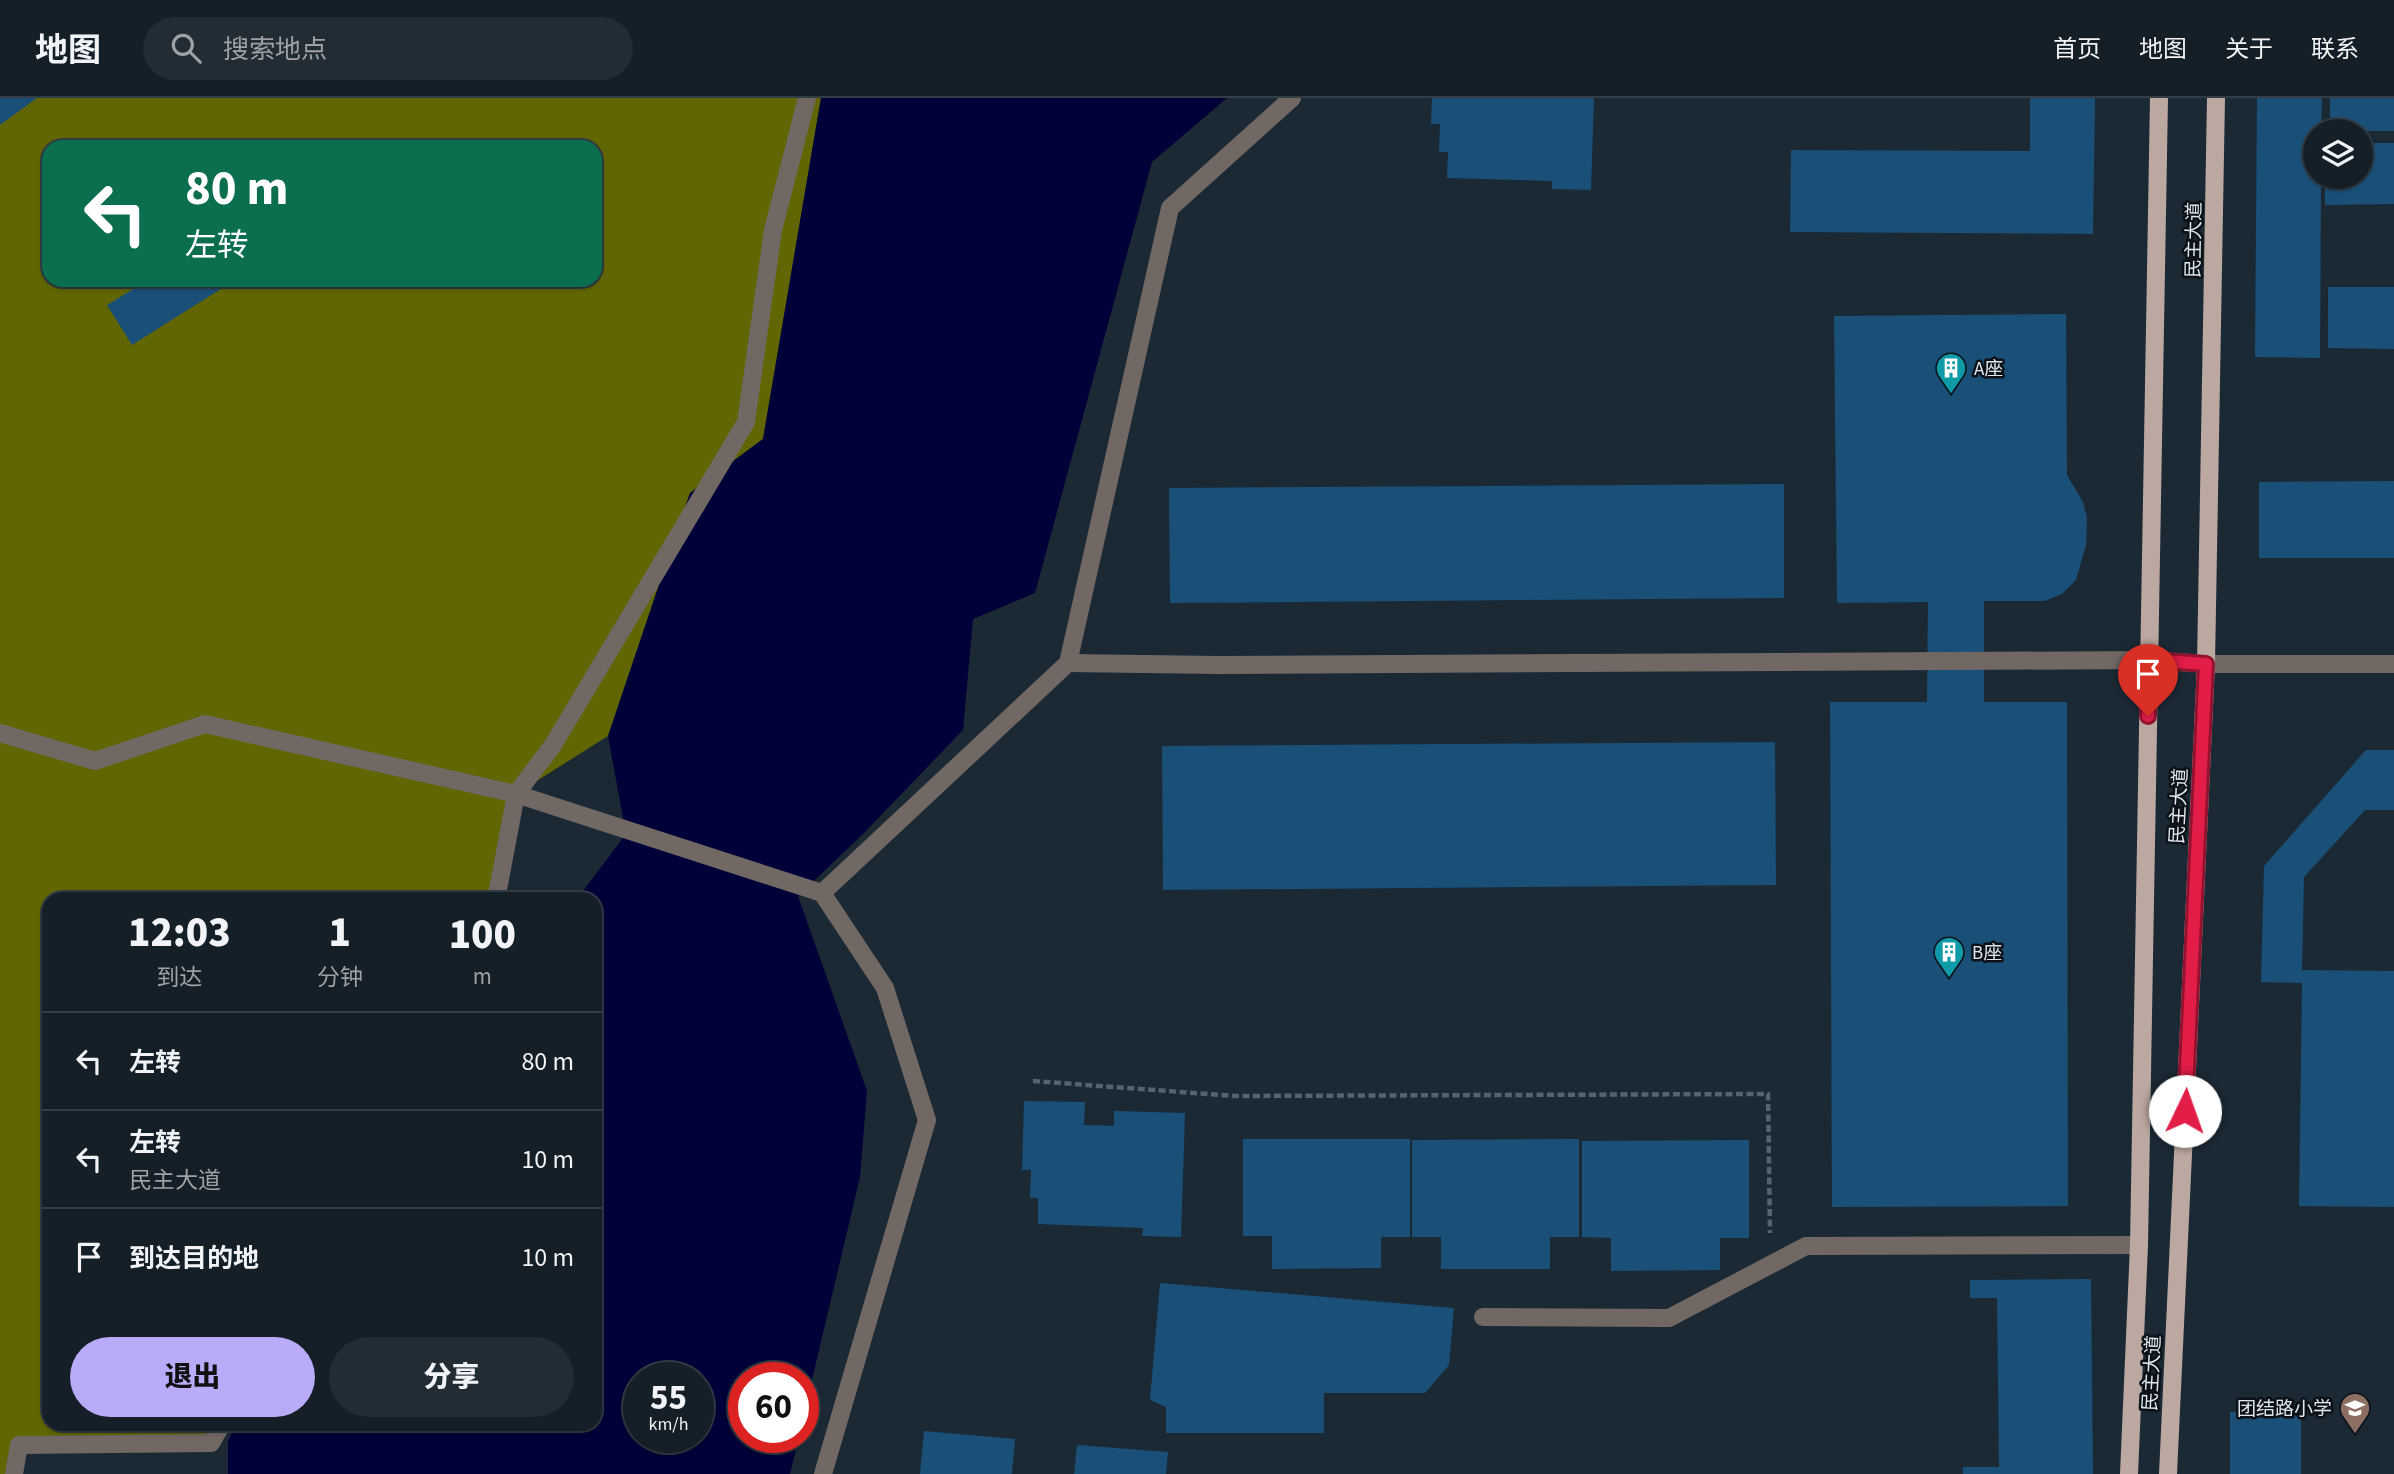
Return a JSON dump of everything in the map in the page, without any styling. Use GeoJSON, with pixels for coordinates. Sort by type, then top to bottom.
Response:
{"type":"FeatureCollection","features":[{"type":"Feature","properties":{"kind":"main road","name":"民主大道"},"geometry":{"type":"LineString","coordinates":[[2129,1474],[2139,1245],[2159,98]]}},
{"type":"Feature","properties":{"kind":"main road","name":"民主大道"},"geometry":{"type":"LineString","coordinates":[[2168,1474],[2206,664],[2216,98]]}},
{"type":"Feature","properties":{"kind":"street"},"geometry":{"type":"LineString","coordinates":[[498,892],[516,794],[553,745],[746,422],[773,230],[807,98]]}},
{"type":"Feature","properties":{"kind":"street"},"geometry":{"type":"LineString","coordinates":[[819,892],[1068,663],[1170,208],[1293,98]]}},
{"type":"Feature","properties":{"kind":"street"},"geometry":{"type":"LineString","coordinates":[[1068,663],[1232,665],[2149,660],[2206,664],[2394,664]]}},
{"type":"Feature","properties":{"kind":"street"},"geometry":{"type":"LineString","coordinates":[[0,733],[95,761],[205,724],[516,794],[819,892],[885,988],[927,1120],[823,1474]]}},
{"type":"Feature","properties":{"kind":"street"},"geometry":{"type":"LineString","coordinates":[[1483,1317],[1669,1318],[1806,1246],[2139,1245]]}},
{"type":"Feature","properties":{"kind":"street"},"geometry":{"type":"LineString","coordinates":[[14,1474],[19,1445],[211,1443],[218,1431]]}},
{"type":"Feature","properties":{"kind":"path"},"geometry":{"type":"LineString","coordinates":[[1033,1081],[1235,1096],[1768,1094],[1770,1265]]}},
{"type":"Feature","properties":{"kind":"shaded area"},"geometry":{"type":"Polygon","coordinates":[[[0,98],[821,98],[763,439],[690,493],[608,736],[516,794],[497,892],[42,892],[42,1431],[218,1431],[211,1443],[19,1445],[14,1474],[0,1474],[0,98]]]}},
{"type":"Feature","properties":{"kind":"shaded area"},"geometry":{"type":"Polygon","coordinates":[[[821,98],[1227,98],[1152,162],[1035,593],[973,619],[963,730],[864,833],[798,896],[867,1091],[860,1177],[816,1362],[728,1362],[728,1453],[795,1453],[790,1474],[228,1474],[228,1441],[233,1431],[602,1431],[602,892],[582,892],[626,834],[608,736],[690,493],[763,439],[821,98]]]}},
{"type":"Feature","properties":{"kind":"building"},"geometry":{"type":"Polygon","coordinates":[[[0,98],[37,98],[0,125],[0,98]]]}},
{"type":"Feature","properties":{"kind":"building"},"geometry":{"type":"Polygon","coordinates":[[[1432,98],[1594,98],[1591,190],[1552,189],[1552,181],[1447,178],[1448,152],[1439,152],[1440,124],[1431,124],[1432,98]]]}},
{"type":"Feature","properties":{"kind":"building"},"geometry":{"type":"Polygon","coordinates":[[[2030,98],[2095,98],[2093,234],[1790,232],[1791,150],[2030,151],[2030,98]]]}},
{"type":"Feature","properties":{"kind":"building"},"geometry":{"type":"Polygon","coordinates":[[[2257,98],[2322,98],[2321,119],[2303,119],[2303,189],[2321,189],[2320,358],[2255,357],[2257,98]]]}},
{"type":"Feature","properties":{"kind":"building"},"geometry":{"type":"Polygon","coordinates":[[[2330,98],[2394,98],[2394,131],[2373,131],[2373,119],[2330,119],[2330,98]]]}},
{"type":"Feature","properties":{"kind":"building"},"geometry":{"type":"Polygon","coordinates":[[[2373,143],[2394,143],[2394,204],[2325,205],[2325,189],[2373,189],[2373,143]]]}},
{"type":"Feature","properties":{"kind":"building"},"geometry":{"type":"Polygon","coordinates":[[[137,287],[224,287],[132,345],[107,305],[137,287]]]}},
{"type":"Feature","properties":{"kind":"building"},"geometry":{"type":"Polygon","coordinates":[[[2328,287],[2394,287],[2394,349],[2328,348],[2328,287]]]}},
{"type":"Feature","properties":{"kind":"building","name":"B座"},"geometry":{"type":"Polygon","coordinates":[[[2066,314],[2067,475],[2083,502],[2087,518],[2086,545],[2076,580],[2062,594],[2045,601],[1984,601],[1984,702],[2067,702],[2068,1206],[1832,1207],[1830,702],[1927,702],[1928,602],[1837,603],[1834,316],[2066,314]]]}},
{"type":"Feature","properties":{"kind":"building"},"geometry":{"type":"Polygon","coordinates":[[[2394,481],[2394,558],[2259,558],[2259,482],[2394,481]]]}},
{"type":"Feature","properties":{"kind":"building"},"geometry":{"type":"Polygon","coordinates":[[[1784,484],[1784,598],[1170,603],[1169,488],[1784,484]]]}},
{"type":"Feature","properties":{"kind":"building"},"geometry":{"type":"Polygon","coordinates":[[[1775,742],[1776,885],[1163,890],[1162,746],[1775,742]]]}},
{"type":"Feature","properties":{"kind":"building"},"geometry":{"type":"Polygon","coordinates":[[[2366,750],[2394,750],[2394,810],[2365,810],[2304,877],[2302,970],[2394,971],[2394,1207],[2299,1206],[2302,983],[2261,982],[2264,866],[2366,750]]]}},
{"type":"Feature","properties":{"kind":"building"},"geometry":{"type":"Polygon","coordinates":[[[1024,1101],[1085,1102],[1084,1125],[1114,1126],[1114,1111],[1185,1113],[1181,1237],[1142,1236],[1143,1228],[1038,1224],[1038,1198],[1030,1198],[1031,1170],[1022,1170],[1024,1101]]]}},
{"type":"Feature","properties":{"kind":"building"},"geometry":{"type":"Polygon","coordinates":[[[1243,1139],[1410,1139],[1410,1237],[1381,1237],[1381,1268],[1272,1269],[1272,1236],[1243,1236],[1243,1139]]]}},
{"type":"Feature","properties":{"kind":"building"},"geometry":{"type":"Polygon","coordinates":[[[1579,1139],[1579,1237],[1550,1237],[1550,1269],[1441,1269],[1441,1237],[1412,1237],[1412,1140],[1579,1139]]]}},
{"type":"Feature","properties":{"kind":"building"},"geometry":{"type":"Polygon","coordinates":[[[1749,1140],[1749,1238],[1720,1238],[1720,1270],[1611,1271],[1611,1238],[1582,1237],[1582,1141],[1749,1140]]]}},
{"type":"Feature","properties":{"kind":"building"},"geometry":{"type":"Polygon","coordinates":[[[2091,1279],[2093,1474],[1963,1474],[1963,1467],[1999,1467],[1997,1298],[1970,1298],[1970,1280],[2091,1279]]]}},
{"type":"Feature","properties":{"kind":"building"},"geometry":{"type":"Polygon","coordinates":[[[1160,1283],[1454,1308],[1449,1365],[1425,1393],[1324,1393],[1324,1433],[1166,1433],[1166,1407],[1150,1400],[1160,1283]]]}},
{"type":"Feature","properties":{"kind":"building"},"geometry":{"type":"Polygon","coordinates":[[[2230,1412],[2301,1412],[2301,1474],[2230,1474],[2230,1412]]]}},
{"type":"Feature","properties":{"kind":"building"},"geometry":{"type":"Polygon","coordinates":[[[924,1431],[1015,1439],[1012,1474],[920,1474],[924,1431]]]}},
{"type":"Feature","properties":{"kind":"building"},"geometry":{"type":"Polygon","coordinates":[[[1077,1445],[1168,1452],[1166,1474],[1074,1474],[1077,1445]]]}},
{"type":"Feature","properties":{"kind":"place","name":"A座"},"geometry":{"type":"Point","coordinates":[1951,395]}},
{"type":"Feature","properties":{"kind":"place","name":"B座"},"geometry":{"type":"Point","coordinates":[1949,979]}},
{"type":"Feature","properties":{"kind":"place","name":"团结路小学"},"geometry":{"type":"Point","coordinates":[2355,1435]}},
{"type":"Feature","properties":{"kind":"route"},"geometry":{"type":"LineString","coordinates":[[2148,716],[2149,660],[2206,664],[2185,1111]]}}]}
